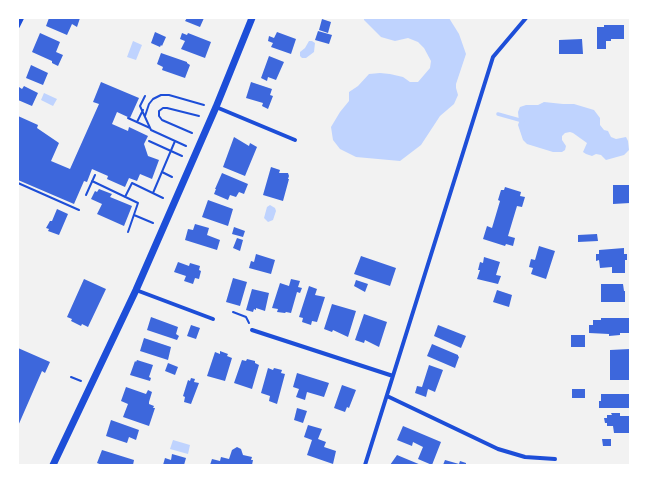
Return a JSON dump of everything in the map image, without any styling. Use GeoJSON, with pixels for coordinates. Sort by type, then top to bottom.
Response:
{"type":"FeatureCollection","features":[{"type":"Feature","properties":{"kind":"street"},"geometry":{"type":"LineString","coordinates":[[18,26],[22,18]]}},
{"type":"Feature","properties":{"kind":"street"},"geometry":{"type":"LineString","coordinates":[[53,465],[136,290],[216,107],[252,18]]}},
{"type":"Feature","properties":{"kind":"street"},"geometry":{"type":"LineString","coordinates":[[365,465],[493,57],[526,18]]}},
{"type":"Feature","properties":{"kind":"street"},"geometry":{"type":"LineString","coordinates":[[216,107],[295,140]]}},
{"type":"Feature","properties":{"kind":"street"},"geometry":{"type":"LineString","coordinates":[[136,290],[213,319]]}},
{"type":"Feature","properties":{"kind":"street"},"geometry":{"type":"LineString","coordinates":[[252,330],[393,376]]}},
{"type":"Feature","properties":{"kind":"street"},"geometry":{"type":"LineString","coordinates":[[387,396],[498,449],[525,457],[555,459]]}},
{"type":"Feature","properties":{"kind":"path"},"geometry":{"type":"LineString","coordinates":[[146,117],[149,104],[153,99],[161,95],[169,95],[204,105]]}},
{"type":"Feature","properties":{"kind":"path"},"geometry":{"type":"LineString","coordinates":[[145,96],[140,106],[150,128]]}},
{"type":"Feature","properties":{"kind":"path"},"geometry":{"type":"LineString","coordinates":[[192,133],[162,120],[159,116],[159,111],[163,108],[167,108],[199,116]]}},
{"type":"Feature","properties":{"kind":"path"},"geometry":{"type":"LineString","coordinates":[[137,122],[143,110]]}},
{"type":"Feature","properties":{"kind":"path"},"geometry":{"type":"LineString","coordinates":[[128,118],[186,146]]}},
{"type":"Feature","properties":{"kind":"path"},"geometry":{"type":"LineString","coordinates":[[149,141],[182,156]]}},
{"type":"Feature","properties":{"kind":"path"},"geometry":{"type":"LineString","coordinates":[[153,193],[175,141]]}},
{"type":"Feature","properties":{"kind":"path"},"geometry":{"type":"LineString","coordinates":[[162,172],[172,177]]}},
{"type":"Feature","properties":{"kind":"path"},"geometry":{"type":"LineString","coordinates":[[86,195],[95,175]]}},
{"type":"Feature","properties":{"kind":"path"},"geometry":{"type":"LineString","coordinates":[[92,181],[138,203],[128,232]]}},
{"type":"Feature","properties":{"kind":"path"},"geometry":{"type":"LineString","coordinates":[[18,183],[79,210]]}},
{"type":"Feature","properties":{"kind":"path"},"geometry":{"type":"LineString","coordinates":[[125,197],[132,183],[163,198]]}},
{"type":"Feature","properties":{"kind":"path"},"geometry":{"type":"LineString","coordinates":[[134,215],[153,223]]}},
{"type":"Feature","properties":{"kind":"path"},"geometry":{"type":"LineString","coordinates":[[233,312],[246,317]]}},
{"type":"Feature","properties":{"kind":"path"},"geometry":{"type":"LineString","coordinates":[[71,377],[81,381]]}},
{"type":"Feature","properties":{"kind":"water"},"geometry":{"type":"Polygon","coordinates":[[[364,18],[449,18],[459,34],[466,54],[456,84],[458,95],[454,104],[440,116],[421,145],[400,161],[356,157],[340,149],[333,140],[331,127],[349,101],[349,92],[358,86],[369,74],[390,74],[403,77],[410,82],[418,82],[430,68],[431,61],[424,48],[418,42],[408,38],[395,41],[381,37],[364,20],[364,18]]]}},
{"type":"Feature","properties":{"kind":"water"},"geometry":{"type":"Polygon","coordinates":[[[133,41],[142,45],[136,60],[127,57],[133,41]]]}},
{"type":"Feature","properties":{"kind":"water"},"geometry":{"type":"Polygon","coordinates":[[[309,41],[315,43],[314,52],[306,58],[302,58],[300,56],[300,52],[305,48],[309,41]]]}},
{"type":"Feature","properties":{"kind":"water"},"geometry":{"type":"Polygon","coordinates":[[[44,93],[57,99],[53,106],[41,100],[44,93]]]}},
{"type":"Feature","properties":{"kind":"water"},"geometry":{"type":"Polygon","coordinates":[[[544,102],[574,104],[594,110],[600,118],[600,125],[604,130],[608,131],[611,137],[616,139],[626,137],[629,150],[624,155],[606,160],[601,155],[596,154],[592,156],[583,152],[587,143],[570,132],[565,133],[562,136],[562,140],[566,146],[565,150],[562,152],[553,152],[527,144],[523,140],[518,125],[518,112],[520,107],[526,105],[538,105],[544,102]]]}},
{"type":"Feature","properties":{"kind":"water"},"geometry":{"type":"Polygon","coordinates":[[[270,205],[275,208],[276,211],[273,220],[268,222],[264,218],[267,207],[270,205]]]}},
{"type":"Feature","properties":{"kind":"water"},"geometry":{"type":"Polygon","coordinates":[[[173,440],[190,445],[188,454],[170,449],[173,440]]]}},
{"type":"Feature","properties":{"kind":"building"},"geometry":{"type":"Polygon","coordinates":[[[49,18],[80,18],[77,27],[72,24],[67,35],[46,26],[49,18]]]}},
{"type":"Feature","properties":{"kind":"building"},"geometry":{"type":"Polygon","coordinates":[[[187,18],[204,18],[200,27],[185,21],[187,18]]]}},
{"type":"Feature","properties":{"kind":"building"},"geometry":{"type":"Polygon","coordinates":[[[322,19],[331,22],[328,33],[319,30],[322,19]]]}},
{"type":"Feature","properties":{"kind":"building"},"geometry":{"type":"Polygon","coordinates":[[[604,25],[624,25],[624,39],[611,39],[611,41],[606,41],[606,49],[597,49],[597,27],[604,27],[604,25]]]}},
{"type":"Feature","properties":{"kind":"building"},"geometry":{"type":"Polygon","coordinates":[[[318,31],[332,35],[329,44],[315,40],[318,31]]]}},
{"type":"Feature","properties":{"kind":"building"},"geometry":{"type":"Polygon","coordinates":[[[155,32],[166,37],[162,46],[161,45],[160,47],[151,43],[155,32]]]}},
{"type":"Feature","properties":{"kind":"building"},"geometry":{"type":"Polygon","coordinates":[[[277,32],[296,39],[291,54],[271,47],[273,43],[268,41],[269,36],[274,38],[277,32]]]}},
{"type":"Feature","properties":{"kind":"building"},"geometry":{"type":"Polygon","coordinates":[[[40,33],[60,42],[56,52],[63,55],[58,66],[52,63],[52,61],[32,52],[40,33]]]}},
{"type":"Feature","properties":{"kind":"building"},"geometry":{"type":"Polygon","coordinates":[[[182,33],[187,35],[188,33],[211,42],[205,58],[181,49],[185,41],[180,39],[182,33]]]}},
{"type":"Feature","properties":{"kind":"building"},"geometry":{"type":"Polygon","coordinates":[[[582,39],[583,54],[559,54],[559,40],[582,39]]]}},
{"type":"Feature","properties":{"kind":"building"},"geometry":{"type":"Polygon","coordinates":[[[161,53],[187,62],[190,65],[185,78],[162,70],[163,67],[157,64],[161,53]]]}},
{"type":"Feature","properties":{"kind":"building"},"geometry":{"type":"Polygon","coordinates":[[[269,56],[284,62],[276,80],[268,77],[267,81],[261,78],[269,56]]]}},
{"type":"Feature","properties":{"kind":"building"},"geometry":{"type":"Polygon","coordinates":[[[31,65],[48,73],[43,85],[26,78],[31,65]]]}},
{"type":"Feature","properties":{"kind":"building"},"geometry":{"type":"Polygon","coordinates":[[[101,82],[139,98],[130,118],[117,112],[112,124],[128,131],[129,127],[148,136],[144,144],[148,156],[159,160],[152,179],[140,174],[137,181],[129,178],[125,187],[107,179],[108,176],[92,169],[87,182],[84,181],[74,204],[18,180],[18,116],[38,125],[37,128],[59,143],[51,161],[70,169],[99,104],[93,102],[101,82]]]}},
{"type":"Feature","properties":{"kind":"building"},"geometry":{"type":"Polygon","coordinates":[[[251,82],[272,89],[270,95],[273,96],[268,109],[262,106],[263,103],[246,98],[251,82]]]}},
{"type":"Feature","properties":{"kind":"building"},"geometry":{"type":"Polygon","coordinates":[[[24,86],[38,93],[32,106],[18,100],[18,88],[19,87],[22,89],[24,86]]]}},
{"type":"Feature","properties":{"kind":"building"},"geometry":{"type":"Polygon","coordinates":[[[234,137],[249,146],[250,143],[257,147],[245,176],[223,167],[234,137]]]}},
{"type":"Feature","properties":{"kind":"building"},"geometry":{"type":"Polygon","coordinates":[[[271,167],[280,170],[279,173],[288,173],[289,179],[283,201],[263,195],[271,167]]]}},
{"type":"Feature","properties":{"kind":"building"},"geometry":{"type":"Polygon","coordinates":[[[222,173],[248,184],[244,194],[239,192],[236,197],[230,195],[228,200],[214,194],[222,173]]]}},
{"type":"Feature","properties":{"kind":"building"},"geometry":{"type":"Polygon","coordinates":[[[613,185],[630,185],[630,203],[613,204],[613,185]]]}},
{"type":"Feature","properties":{"kind":"building"},"geometry":{"type":"Polygon","coordinates":[[[505,187],[521,192],[520,196],[525,197],[522,207],[517,206],[508,236],[515,238],[513,246],[506,244],[505,246],[483,239],[487,226],[492,228],[500,201],[498,200],[501,190],[504,190],[505,187]]]}},
{"type":"Feature","properties":{"kind":"building"},"geometry":{"type":"Polygon","coordinates":[[[99,189],[112,194],[110,197],[132,206],[124,226],[97,214],[102,204],[91,199],[95,191],[97,192],[99,189]]]}},
{"type":"Feature","properties":{"kind":"building"},"geometry":{"type":"Polygon","coordinates":[[[208,200],[233,209],[228,226],[202,217],[208,200]]]}},
{"type":"Feature","properties":{"kind":"building"},"geometry":{"type":"Polygon","coordinates":[[[57,209],[68,214],[59,235],[48,231],[49,229],[46,228],[50,221],[52,221],[57,209]]]}},
{"type":"Feature","properties":{"kind":"building"},"geometry":{"type":"Polygon","coordinates":[[[195,224],[209,228],[207,235],[220,240],[217,250],[185,240],[188,229],[193,230],[195,224]]]}},
{"type":"Feature","properties":{"kind":"building"},"geometry":{"type":"Polygon","coordinates":[[[234,227],[245,231],[243,237],[232,234],[234,227]]]}},
{"type":"Feature","properties":{"kind":"building"},"geometry":{"type":"Polygon","coordinates":[[[597,234],[598,241],[578,242],[578,235],[597,234]]]}},
{"type":"Feature","properties":{"kind":"building"},"geometry":{"type":"Polygon","coordinates":[[[237,238],[243,240],[240,251],[233,248],[237,238]]]}},
{"type":"Feature","properties":{"kind":"building"},"geometry":{"type":"Polygon","coordinates":[[[539,246],[555,251],[546,279],[531,274],[533,268],[529,267],[531,259],[535,260],[539,246]]]}},
{"type":"Feature","properties":{"kind":"building"},"geometry":{"type":"Polygon","coordinates":[[[624,248],[624,254],[627,254],[627,260],[625,260],[625,273],[612,273],[612,267],[600,268],[599,260],[596,261],[596,254],[599,254],[599,250],[624,248]]]}},
{"type":"Feature","properties":{"kind":"building"},"geometry":{"type":"Polygon","coordinates":[[[256,254],[275,260],[271,274],[249,268],[251,261],[254,262],[256,254]]]}},
{"type":"Feature","properties":{"kind":"building"},"geometry":{"type":"Polygon","coordinates":[[[361,256],[396,268],[390,286],[354,274],[361,256]]]}},
{"type":"Feature","properties":{"kind":"building"},"geometry":{"type":"Polygon","coordinates":[[[484,257],[500,262],[496,275],[501,276],[498,284],[477,279],[480,270],[478,270],[480,262],[483,263],[484,257]]]}},
{"type":"Feature","properties":{"kind":"building"},"geometry":{"type":"Polygon","coordinates":[[[178,262],[189,266],[190,263],[200,266],[199,270],[201,271],[199,279],[195,278],[193,284],[184,281],[186,276],[174,272],[178,262]]]}},
{"type":"Feature","properties":{"kind":"building"},"geometry":{"type":"Polygon","coordinates":[[[233,278],[247,282],[240,306],[226,302],[233,278]]]}},
{"type":"Feature","properties":{"kind":"building"},"geometry":{"type":"Polygon","coordinates":[[[84,279],[106,289],[88,327],[82,324],[81,326],[71,321],[72,319],[67,317],[84,279]]]}},
{"type":"Feature","properties":{"kind":"building"},"geometry":{"type":"Polygon","coordinates":[[[291,279],[300,281],[298,287],[302,288],[300,293],[297,292],[291,313],[277,312],[278,309],[272,308],[280,283],[289,286],[291,279]]]}},
{"type":"Feature","properties":{"kind":"building"},"geometry":{"type":"Polygon","coordinates":[[[356,280],[368,284],[365,292],[354,286],[356,280]]]}},
{"type":"Feature","properties":{"kind":"building"},"geometry":{"type":"Polygon","coordinates":[[[601,284],[623,284],[625,291],[625,302],[601,302],[601,284]]]}},
{"type":"Feature","properties":{"kind":"building"},"geometry":{"type":"Polygon","coordinates":[[[309,286],[317,289],[315,295],[325,297],[317,322],[312,321],[311,325],[302,322],[303,318],[299,317],[309,286]]]}},
{"type":"Feature","properties":{"kind":"building"},"geometry":{"type":"Polygon","coordinates":[[[252,289],[269,293],[265,311],[256,308],[253,312],[246,310],[252,289]]]}},
{"type":"Feature","properties":{"kind":"building"},"geometry":{"type":"Polygon","coordinates":[[[497,290],[512,295],[509,307],[493,302],[497,290]]]}},
{"type":"Feature","properties":{"kind":"building"},"geometry":{"type":"Polygon","coordinates":[[[332,304],[356,311],[348,337],[333,330],[332,332],[324,329],[332,304]]]}},
{"type":"Feature","properties":{"kind":"building"},"geometry":{"type":"Polygon","coordinates":[[[364,314],[387,322],[379,347],[365,340],[364,343],[355,340],[364,314]]]}},
{"type":"Feature","properties":{"kind":"building"},"geometry":{"type":"Polygon","coordinates":[[[151,317],[178,327],[176,334],[179,336],[177,340],[147,330],[151,317]]]}},
{"type":"Feature","properties":{"kind":"building"},"geometry":{"type":"Polygon","coordinates":[[[601,318],[629,318],[629,333],[620,333],[620,335],[609,336],[609,334],[589,333],[589,325],[593,325],[593,320],[601,320],[601,318]]]}},
{"type":"Feature","properties":{"kind":"building"},"geometry":{"type":"Polygon","coordinates":[[[191,325],[200,328],[196,339],[187,336],[191,325]]]}},
{"type":"Feature","properties":{"kind":"building"},"geometry":{"type":"Polygon","coordinates":[[[438,325],[466,336],[461,348],[434,336],[438,325]]]}},
{"type":"Feature","properties":{"kind":"building"},"geometry":{"type":"Polygon","coordinates":[[[571,335],[585,335],[585,347],[571,347],[571,335]]]}},
{"type":"Feature","properties":{"kind":"building"},"geometry":{"type":"Polygon","coordinates":[[[144,338],[171,347],[168,360],[140,351],[144,338]]]}},
{"type":"Feature","properties":{"kind":"building"},"geometry":{"type":"Polygon","coordinates":[[[432,344],[458,355],[459,357],[455,368],[427,356],[432,344]]]}},
{"type":"Feature","properties":{"kind":"building"},"geometry":{"type":"Polygon","coordinates":[[[18,348],[50,362],[45,373],[42,371],[18,426],[18,348]]]}},
{"type":"Feature","properties":{"kind":"building"},"geometry":{"type":"Polygon","coordinates":[[[630,349],[630,380],[610,380],[610,350],[630,349]]]}},
{"type":"Feature","properties":{"kind":"building"},"geometry":{"type":"Polygon","coordinates":[[[220,351],[228,354],[227,356],[232,358],[225,381],[207,376],[215,352],[220,354],[220,351]]]}},
{"type":"Feature","properties":{"kind":"building"},"geometry":{"type":"Polygon","coordinates":[[[247,359],[255,361],[255,363],[259,365],[252,389],[234,383],[242,360],[246,361],[247,359]]]}},
{"type":"Feature","properties":{"kind":"building"},"geometry":{"type":"Polygon","coordinates":[[[137,360],[153,365],[149,377],[151,378],[150,381],[130,375],[135,361],[136,362],[137,360]]]}},
{"type":"Feature","properties":{"kind":"building"},"geometry":{"type":"Polygon","coordinates":[[[168,363],[178,367],[175,375],[165,371],[168,363]]]}},
{"type":"Feature","properties":{"kind":"building"},"geometry":{"type":"Polygon","coordinates":[[[429,365],[443,370],[435,392],[428,389],[426,397],[415,393],[417,386],[422,387],[429,365]]]}},
{"type":"Feature","properties":{"kind":"building"},"geometry":{"type":"Polygon","coordinates":[[[268,368],[273,370],[274,368],[282,370],[281,373],[285,374],[277,404],[269,401],[270,396],[261,393],[268,368]]]}},
{"type":"Feature","properties":{"kind":"building"},"geometry":{"type":"Polygon","coordinates":[[[297,373],[329,383],[324,397],[307,392],[305,400],[296,397],[299,389],[293,387],[297,373]]]}},
{"type":"Feature","properties":{"kind":"building"},"geometry":{"type":"Polygon","coordinates":[[[191,378],[195,379],[194,382],[199,383],[191,404],[184,402],[185,397],[183,396],[188,380],[190,381],[191,378]]]}},
{"type":"Feature","properties":{"kind":"building"},"geometry":{"type":"Polygon","coordinates":[[[342,385],[356,390],[349,408],[347,407],[345,412],[334,408],[342,385]]]}},
{"type":"Feature","properties":{"kind":"building"},"geometry":{"type":"Polygon","coordinates":[[[126,387],[146,394],[148,390],[152,392],[149,404],[155,408],[149,426],[123,417],[128,404],[121,401],[126,387]]]}},
{"type":"Feature","properties":{"kind":"building"},"geometry":{"type":"Polygon","coordinates":[[[572,389],[585,389],[585,398],[572,398],[572,389]]]}},
{"type":"Feature","properties":{"kind":"building"},"geometry":{"type":"Polygon","coordinates":[[[601,394],[630,394],[630,408],[599,408],[601,394]]]}},
{"type":"Feature","properties":{"kind":"building"},"geometry":{"type":"Polygon","coordinates":[[[297,408],[307,411],[303,423],[294,420],[297,408]]]}},
{"type":"Feature","properties":{"kind":"building"},"geometry":{"type":"Polygon","coordinates":[[[611,413],[620,413],[620,416],[630,416],[630,433],[614,433],[613,426],[607,426],[604,418],[607,418],[607,415],[612,415],[611,413]]]}},
{"type":"Feature","properties":{"kind":"building"},"geometry":{"type":"Polygon","coordinates":[[[111,420],[139,430],[136,440],[129,437],[127,443],[106,436],[111,420]]]}},
{"type":"Feature","properties":{"kind":"building"},"geometry":{"type":"Polygon","coordinates":[[[308,425],[322,429],[318,439],[326,442],[324,447],[336,451],[333,464],[307,455],[312,440],[304,437],[308,425]]]}},
{"type":"Feature","properties":{"kind":"building"},"geometry":{"type":"Polygon","coordinates":[[[403,426],[441,442],[432,465],[418,459],[423,447],[413,442],[412,446],[397,440],[403,426]]]}},
{"type":"Feature","properties":{"kind":"building"},"geometry":{"type":"Polygon","coordinates":[[[602,439],[611,439],[611,446],[603,446],[602,439]]]}},
{"type":"Feature","properties":{"kind":"building"},"geometry":{"type":"Polygon","coordinates":[[[237,447],[241,449],[243,455],[252,457],[252,465],[210,465],[212,459],[220,461],[221,457],[229,459],[232,450],[237,447]]]}},
{"type":"Feature","properties":{"kind":"building"},"geometry":{"type":"Polygon","coordinates":[[[102,450],[134,460],[133,465],[102,465],[97,463],[102,450]]]}},
{"type":"Feature","properties":{"kind":"building"},"geometry":{"type":"Polygon","coordinates":[[[172,454],[186,458],[184,465],[163,465],[165,458],[171,460],[172,454]]]}},
{"type":"Feature","properties":{"kind":"building"},"geometry":{"type":"Polygon","coordinates":[[[397,455],[421,465],[390,465],[397,455]]]}},
{"type":"Feature","properties":{"kind":"building"},"geometry":{"type":"Polygon","coordinates":[[[445,460],[459,464],[460,461],[466,463],[466,465],[443,465],[445,460]]]}},
{"type":"Feature","properties":{"kind":"waterway"},"geometry":{"type":"LineString","coordinates":[[498,114],[523,121]]}}]}
